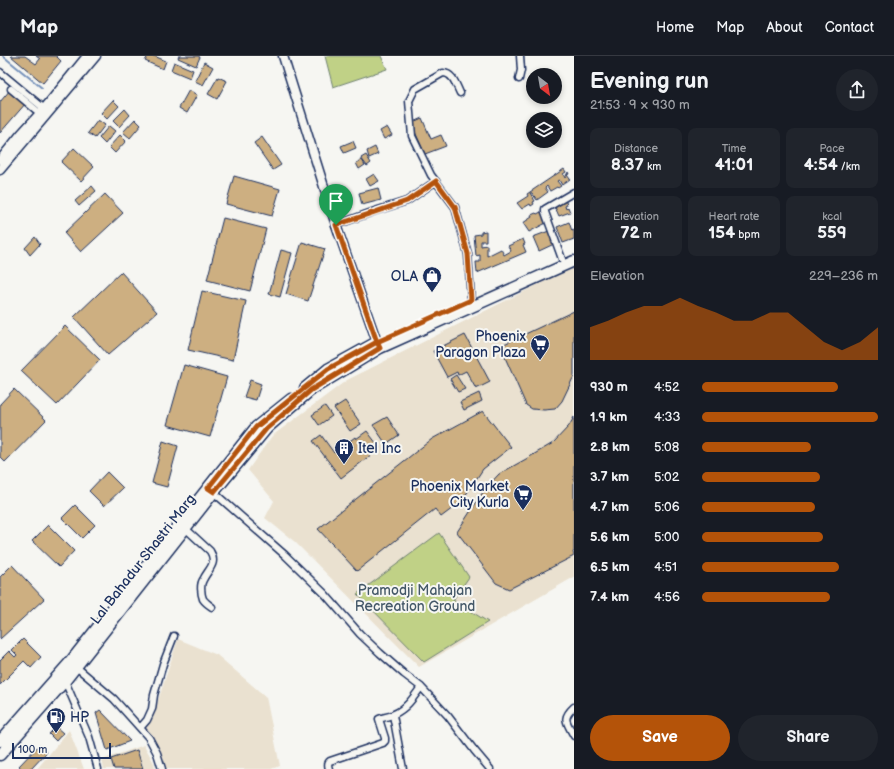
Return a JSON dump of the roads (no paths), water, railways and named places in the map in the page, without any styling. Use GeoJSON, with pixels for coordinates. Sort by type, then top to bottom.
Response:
{"type":"FeatureCollection","features":[{"type":"Feature","properties":{"kind":"main road","name":"Lal Bahadur Shastri Marg"},"geometry":{"type":"LineString","coordinates":[[3,742],[65,681],[73,664],[260,430],[328,369],[471,300],[574,254]]}},
{"type":"Feature","properties":{"kind":"main road","name":"Lal Bahadur Shastri Marg"},"geometry":{"type":"LineString","coordinates":[[260,430],[291,413],[311,390],[378,345],[574,261]]}},
{"type":"Feature","properties":{"kind":"main road","name":"Lal Bahadur Shastri Marg"},"geometry":{"type":"LineString","coordinates":[[0,755],[3,742],[73,664],[185,528],[211,490]]}},
{"type":"Feature","properties":{"kind":"street"},"geometry":{"type":"LineString","coordinates":[[59,96],[87,56]]}},
{"type":"Feature","properties":{"kind":"street"},"geometry":{"type":"LineString","coordinates":[[0,160],[24,136],[96,56]]}},
{"type":"Feature","properties":{"kind":"street"},"geometry":{"type":"LineString","coordinates":[[283,56],[336,225],[378,345]]}},
{"type":"Feature","properties":{"kind":"street"},"geometry":{"type":"LineString","coordinates":[[519,79],[521,70],[520,56]]}},
{"type":"Feature","properties":{"kind":"street"},"geometry":{"type":"LineString","coordinates":[[0,72],[13,87],[44,113]]}},
{"type":"Feature","properties":{"kind":"street"},"geometry":{"type":"LineString","coordinates":[[460,93],[451,77],[447,73],[443,73],[415,89],[409,101],[412,136],[426,165],[455,207],[468,254],[471,300]]}},
{"type":"Feature","properties":{"kind":"street"},"geometry":{"type":"LineString","coordinates":[[0,170],[24,136]]}},
{"type":"Feature","properties":{"kind":"street"},"geometry":{"type":"LineString","coordinates":[[336,225],[407,201],[436,181]]}},
{"type":"Feature","properties":{"kind":"street"},"geometry":{"type":"LineString","coordinates":[[562,259],[545,209],[574,192]]}},
{"type":"Feature","properties":{"kind":"street"},"geometry":{"type":"LineString","coordinates":[[211,490],[285,555],[325,594],[370,644],[421,687],[448,716],[490,769]]}},
{"type":"Feature","properties":{"kind":"street"},"geometry":{"type":"LineString","coordinates":[[185,528],[213,556],[212,565],[202,581],[204,600],[212,607]]}},
{"type":"Feature","properties":{"kind":"street"},"geometry":{"type":"LineString","coordinates":[[140,728],[147,720],[152,709],[154,694],[163,664],[174,636]]}},
{"type":"Feature","properties":{"kind":"street"},"geometry":{"type":"LineString","coordinates":[[73,664],[114,699],[149,738],[157,753],[162,769]]}},
{"type":"Feature","properties":{"kind":"street"},"geometry":{"type":"LineString","coordinates":[[65,681],[88,737],[98,769]]}},
{"type":"Feature","properties":{"kind":"street"},"geometry":{"type":"LineString","coordinates":[[329,769],[328,762],[330,761],[383,743],[385,738],[379,719],[400,712],[421,687]]}},
{"type":"Feature","properties":{"kind":"street"},"geometry":{"type":"LineString","coordinates":[[574,707],[568,712],[566,717],[566,722],[574,736]]}},
{"type":"Feature","properties":{"kind":"street"},"geometry":{"type":"LineString","coordinates":[[393,715],[403,769]]}},
{"type":"Feature","properties":{"kind":"waterway"},"geometry":{"type":"LineString","coordinates":[[3,56],[42,88]]}},
{"type":"Feature","properties":{"kind":"place","name":"OLA"},"geometry":{"type":"Point","coordinates":[432,293]}},
{"type":"Feature","properties":{"kind":"place","name":"Phoenix Paragon Plaza"},"geometry":{"type":"Point","coordinates":[540,361]}},
{"type":"Feature","properties":{"kind":"place","name":"Itel Inc"},"geometry":{"type":"Point","coordinates":[344,465]}},
{"type":"Feature","properties":{"kind":"place","name":"Phoenix Market City Kurla"},"geometry":{"type":"Point","coordinates":[523,511]}},
{"type":"Feature","properties":{"kind":"place","name":"HP"},"geometry":{"type":"Point","coordinates":[56,734]}},
{"type":"Feature","properties":{"kind":"park label","name":"Pramodji Mahajan Recreation Ground"},"geometry":{"type":"Point","coordinates":[415,598]}}]}
